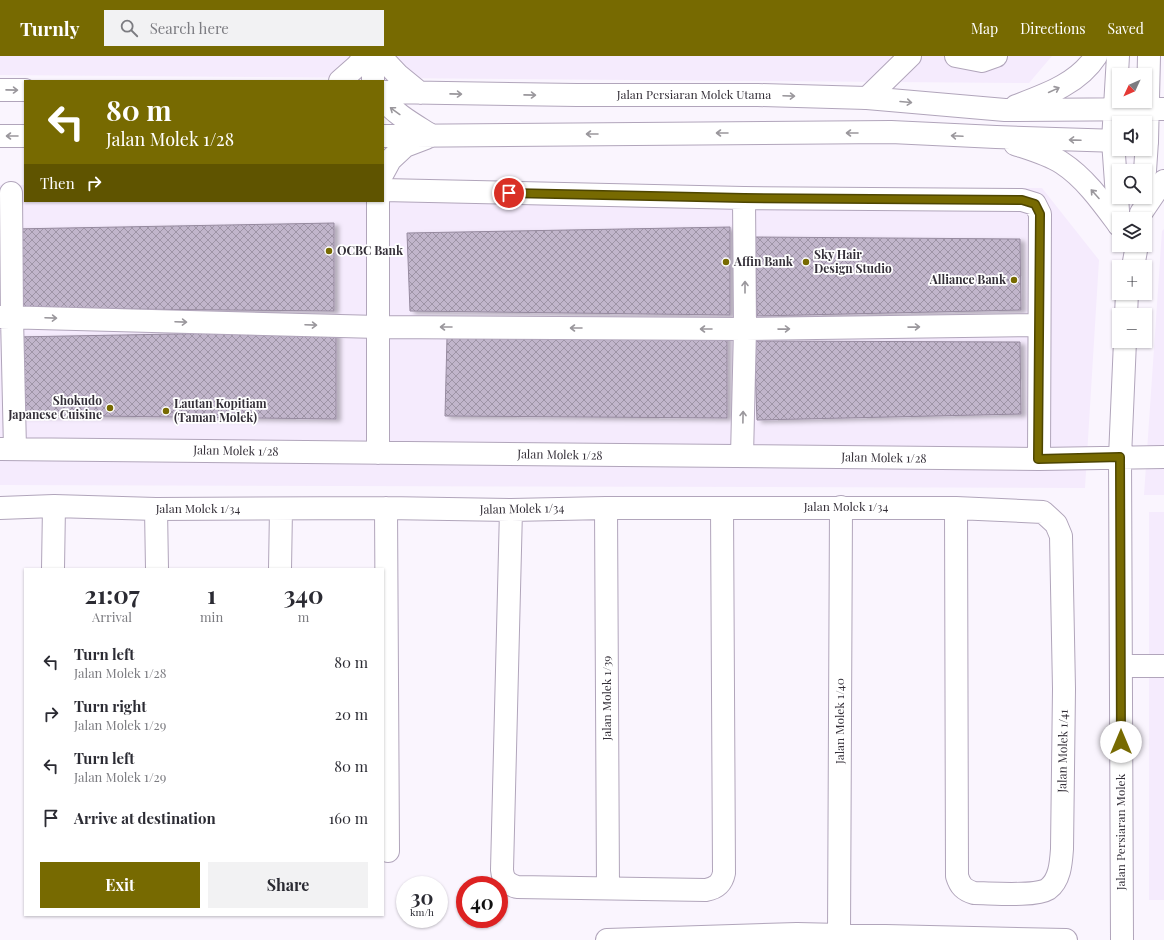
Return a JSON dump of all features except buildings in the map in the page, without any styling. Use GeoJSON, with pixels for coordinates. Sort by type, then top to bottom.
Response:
{"type":"FeatureCollection","features":[{"type":"Feature","properties":{"kind":"street"},"geometry":{"type":"LineString","coordinates":[[341,80],[357,66],[365,56]]}},
{"type":"Feature","properties":{"kind":"street"},"geometry":{"type":"LineString","coordinates":[[373,56],[373,80]]}},
{"type":"Feature","properties":{"kind":"street"},"geometry":{"type":"LineString","coordinates":[[380,56],[398,75],[420,93]]}},
{"type":"Feature","properties":{"kind":"street"},"geometry":{"type":"LineString","coordinates":[[867,98],[910,56]]}},
{"type":"Feature","properties":{"kind":"street"},"geometry":{"type":"LineString","coordinates":[[956,56],[982,61],[996,56]]}},
{"type":"Feature","properties":{"kind":"street"},"geometry":{"type":"LineString","coordinates":[[1005,110],[1047,94],[1074,80],[1092,63],[1096,56]]}},
{"type":"Feature","properties":{"kind":"street"},"geometry":{"type":"LineString","coordinates":[[1117,68],[1118,56]]}},
{"type":"Feature","properties":{"kind":"street"},"geometry":{"type":"LineString","coordinates":[[1149,56],[1156,109],[1152,142]]}},
{"type":"Feature","properties":{"kind":"street"},"geometry":{"type":"LineString","coordinates":[[0,90],[24,90]]}},
{"type":"Feature","properties":{"kind":"street","name":"Jalan Persiaran Molek Utama"},"geometry":{"type":"LineString","coordinates":[[384,92],[577,95],[758,95],[867,98],[1005,110],[1083,110],[1115,108],[1156,109]]}},
{"type":"Feature","properties":{"kind":"street"},"geometry":{"type":"LineString","coordinates":[[384,100],[389,106],[432,136]]}},
{"type":"Feature","properties":{"kind":"street"},"geometry":{"type":"LineString","coordinates":[[1115,108],[1115,116]]}},
{"type":"Feature","properties":{"kind":"street"},"geometry":{"type":"LineString","coordinates":[[384,136],[891,132],[1112,141]]}},
{"type":"Feature","properties":{"kind":"street"},"geometry":{"type":"LineString","coordinates":[[0,136],[24,136]]}},
{"type":"Feature","properties":{"kind":"street"},"geometry":{"type":"LineString","coordinates":[[384,171],[390,160],[405,146],[432,136]]}},
{"type":"Feature","properties":{"kind":"street"},"geometry":{"type":"LineString","coordinates":[[996,137],[1038,152],[1061,163],[1082,179],[1112,215]]}},
{"type":"Feature","properties":{"kind":"street"},"geometry":{"type":"LineString","coordinates":[[1117,156],[1119,212]]}},
{"type":"Feature","properties":{"kind":"street"},"geometry":{"type":"LineString","coordinates":[[1141,210],[1164,182]]}},
{"type":"Feature","properties":{"kind":"street"},"geometry":{"type":"LineString","coordinates":[[384,190],[744,198],[1022,200],[1035,204],[1040,214],[1038,459]]}},
{"type":"Feature","properties":{"kind":"street"},"geometry":{"type":"LineString","coordinates":[[8,449],[6,317],[12,193]]}},
{"type":"Feature","properties":{"kind":"street"},"geometry":{"type":"LineString","coordinates":[[742,456],[745,329],[744,198]]}},
{"type":"Feature","properties":{"kind":"street"},"geometry":{"type":"LineString","coordinates":[[378,202],[378,453]]}},
{"type":"Feature","properties":{"kind":"street"},"geometry":{"type":"LineString","coordinates":[[6,317],[378,327],[745,329],[1039,325]]}},
{"type":"Feature","properties":{"kind":"street","name":"Jalan Persiaran Molek"},"geometry":{"type":"LineString","coordinates":[[1122,940],[1120,457],[1125,348]]}},
{"type":"Feature","properties":{"kind":"street","name":"Jalan Molek 1/28"},"geometry":{"type":"LineString","coordinates":[[8,449],[1038,459],[1164,457]]}},
{"type":"Feature","properties":{"kind":"street"},"geometry":{"type":"LineString","coordinates":[[53,568],[54,506]]}},
{"type":"Feature","properties":{"kind":"street","name":"Jalan Molek 1/34"},"geometry":{"type":"LineString","coordinates":[[0,508],[54,506],[156,509],[386,508],[511,510],[841,507],[956,508],[1043,512]]}},
{"type":"Feature","properties":{"kind":"street","name":"Jalan Molek 1/40"},"geometry":{"type":"LineString","coordinates":[[841,507],[844,937]]}},
{"type":"Feature","properties":{"kind":"street"},"geometry":{"type":"LineString","coordinates":[[386,508],[388,851]]}},
{"type":"Feature","properties":{"kind":"street","name":"Jalan Molek 1/39"},"geometry":{"type":"LineString","coordinates":[[606,508],[608,888]]}},
{"type":"Feature","properties":{"kind":"street"},"geometry":{"type":"LineString","coordinates":[[511,510],[502,870],[506,882],[517,887],[706,890],[719,885],[722,880],[724,865],[722,508]]}},
{"type":"Feature","properties":{"kind":"street","name":"Jalan Molek 1/41"},"geometry":{"type":"LineString","coordinates":[[956,508],[958,873],[959,882],[963,888],[974,893],[1032,894],[1048,889],[1057,878],[1061,866],[1064,688],[1061,536],[1056,524],[1043,512]]}},
{"type":"Feature","properties":{"kind":"street"},"geometry":{"type":"LineString","coordinates":[[156,509],[157,568]]}},
{"type":"Feature","properties":{"kind":"street"},"geometry":{"type":"LineString","coordinates":[[280,568],[281,509]]}},
{"type":"Feature","properties":{"kind":"street"},"geometry":{"type":"LineString","coordinates":[[1121,666],[1164,666]]}},
{"type":"Feature","properties":{"kind":"street"},"geometry":{"type":"LineString","coordinates":[[607,940],[797,937],[1066,940]]}},
{"type":"Feature","properties":{"kind":"shaded area"},"geometry":{"type":"Polygon","coordinates":[[[0,56],[1052,56],[1029,83],[0,75],[0,56]]]}},
{"type":"Feature","properties":{"kind":"shaded area"},"geometry":{"type":"Polygon","coordinates":[[[0,185],[24,185],[24,202],[384,202],[384,186],[1042,188],[1099,260],[1085,488],[0,485],[0,185]]]}},
{"type":"Feature","properties":{"kind":"shaded area"},"geometry":{"type":"Polygon","coordinates":[[[1164,229],[1164,495],[1144,495],[1162,231],[1164,229]]]}},
{"type":"Feature","properties":{"kind":"shaded area"},"geometry":{"type":"Polygon","coordinates":[[[1149,512],[1164,512],[1164,900],[1149,900],[1149,512]]]}},
{"type":"Feature","properties":{"kind":"place","name":"OCBC Bank"},"geometry":{"type":"Point","coordinates":[329,251]}},
{"type":"Feature","properties":{"kind":"place","name":"Affin Bank"},"geometry":{"type":"Point","coordinates":[726,262]}},
{"type":"Feature","properties":{"kind":"place","name":"Sky Hair Design Studio"},"geometry":{"type":"Point","coordinates":[806,262]}},
{"type":"Feature","properties":{"kind":"place","name":"Alliance Bank"},"geometry":{"type":"Point","coordinates":[1014,280]}},
{"type":"Feature","properties":{"kind":"place","name":"Shokudo Japanese Cuisine"},"geometry":{"type":"Point","coordinates":[110,408]}},
{"type":"Feature","properties":{"kind":"place","name":"Lautan Kopitiam (Taman Molek)"},"geometry":{"type":"Point","coordinates":[166,411]}},
{"type":"Feature","properties":{"kind":"route"},"geometry":{"type":"LineString","coordinates":[[509,193],[744,198],[1022,200],[1035,204],[1040,214],[1038,459],[1120,457],[1121,742]]}}]}
